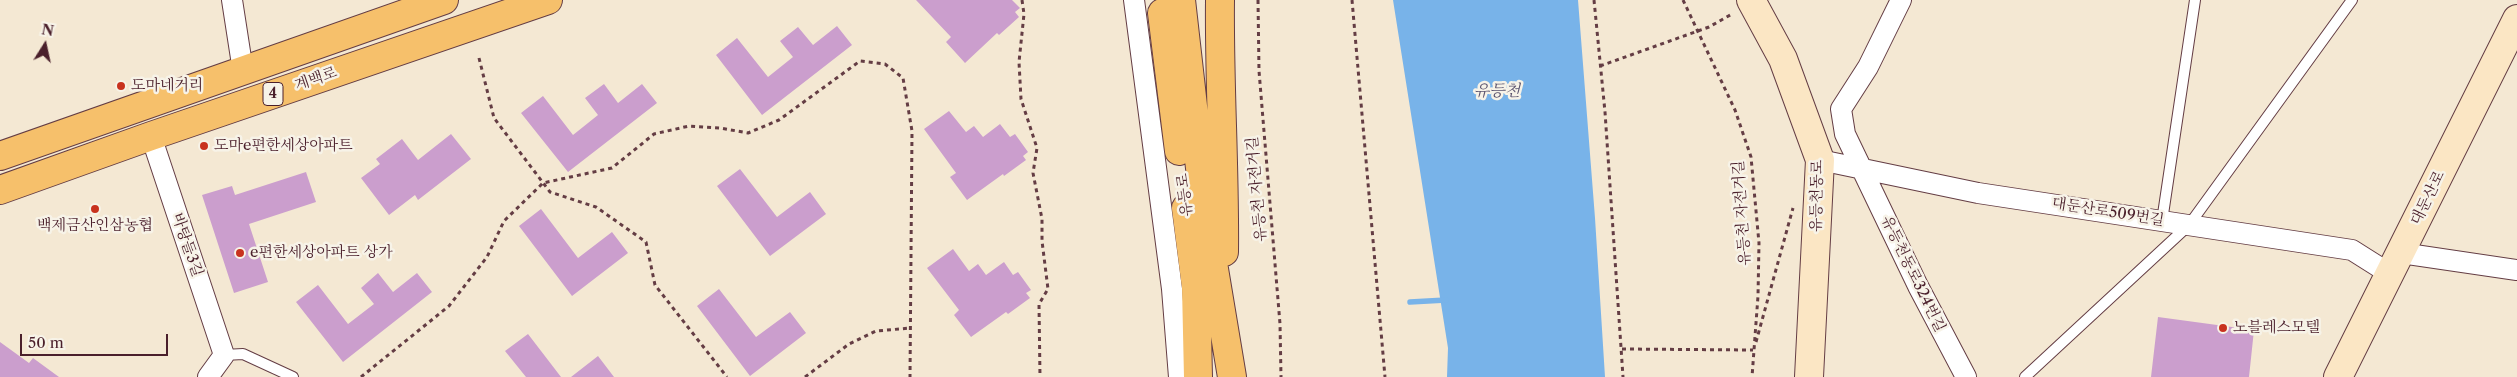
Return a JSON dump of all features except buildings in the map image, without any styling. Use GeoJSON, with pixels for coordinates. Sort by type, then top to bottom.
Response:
{"type":"FeatureCollection","features":[{"type":"Feature","properties":{"kind":"main road","name":"4"},"geometry":{"type":"LineString","coordinates":[[0,156],[444,0]]}},
{"type":"Feature","properties":{"kind":"main road","name":"계백로"},"geometry":{"type":"LineString","coordinates":[[0,190],[150,136],[548,0]]}},
{"type":"Feature","properties":{"kind":"main road"},"geometry":{"type":"LineString","coordinates":[[1220,0],[1219,74],[1225,183],[1223,318]]}},
{"type":"Feature","properties":{"kind":"main road","name":"유등천동로"},"geometry":{"type":"LineString","coordinates":[[1743,6],[1783,59],[1820,160],[1809,377]]}},
{"type":"Feature","properties":{"kind":"main road"},"geometry":{"type":"LineString","coordinates":[[1172,7],[1232,377]]}},
{"type":"Feature","properties":{"kind":"main road","name":"유등로"},"geometry":{"type":"LineString","coordinates":[[1172,7],[1196,287],[1198,377]]}},
{"type":"Feature","properties":{"kind":"main road","name":"대둔산로"},"geometry":{"type":"LineString","coordinates":[[2338,377],[2517,19]]}},
{"type":"Feature","properties":{"kind":"street"},"geometry":{"type":"LineString","coordinates":[[232,0],[243,71]]}},
{"type":"Feature","properties":{"kind":"street"},"geometry":{"type":"LineString","coordinates":[[1134,0],[1172,289],[1179,377]]}},
{"type":"Feature","properties":{"kind":"street","name":"유등천동로324번길"},"geometry":{"type":"LineString","coordinates":[[1901,0],[1868,67],[1841,109],[1845,134],[1918,286],[1966,377]]}},
{"type":"Feature","properties":{"kind":"street","name":"바탕들3길"},"geometry":{"type":"LineString","coordinates":[[150,136],[224,354]]}},
{"type":"Feature","properties":{"kind":"street","name":"대둔산로509번길"},"geometry":{"type":"LineString","coordinates":[[1820,160],[1978,193],[2352,250],[2396,264]]}},
{"type":"Feature","properties":{"kind":"street"},"geometry":{"type":"LineString","coordinates":[[2396,264],[2517,270]]}},
{"type":"Feature","properties":{"kind":"street"},"geometry":{"type":"LineString","coordinates":[[208,377],[224,354]]}},
{"type":"Feature","properties":{"kind":"lane"},"geometry":{"type":"LineString","coordinates":[[2162,221],[2195,0]]}},
{"type":"Feature","properties":{"kind":"lane"},"geometry":{"type":"LineString","coordinates":[[2025,377],[2189,225],[2352,0]]}},
{"type":"Feature","properties":{"kind":"lane"},"geometry":{"type":"LineString","coordinates":[[224,354],[243,354],[293,377]]}},
{"type":"Feature","properties":{"kind":"path"},"geometry":{"type":"LineString","coordinates":[[1022,0],[1024,14],[1019,62],[1021,100],[1037,148],[1033,173],[1042,219],[1042,241],[1048,289],[1038,304],[1040,377]]}},
{"type":"Feature","properties":{"kind":"path","name":"유등천 자전거길"},"geometry":{"type":"LineString","coordinates":[[1258,0],[1259,71],[1280,324],[1281,377]]}},
{"type":"Feature","properties":{"kind":"path"},"geometry":{"type":"LineString","coordinates":[[1352,0],[1385,377]]}},
{"type":"Feature","properties":{"kind":"path"},"geometry":{"type":"LineString","coordinates":[[1594,0],[1623,377]]}},
{"type":"Feature","properties":{"kind":"path","name":"유등천 자전거길"},"geometry":{"type":"LineString","coordinates":[[1683,0],[1735,110],[1751,157],[1759,243],[1758,296],[1752,377]]}},
{"type":"Feature","properties":{"kind":"path"},"geometry":{"type":"LineString","coordinates":[[1600,66],[1709,27],[1743,6]]}},
{"type":"Feature","properties":{"kind":"path"},"geometry":{"type":"LineString","coordinates":[[479,58],[494,118],[542,183],[550,192],[596,207],[646,242],[655,285],[727,377]]}},
{"type":"Feature","properties":{"kind":"path"},"geometry":{"type":"LineString","coordinates":[[362,377],[449,306],[487,257],[504,221],[542,183],[612,168],[654,134],[689,126],[720,128],[748,133],[779,120],[860,61],[885,64],[903,78],[912,131],[910,377]]}},
{"type":"Feature","properties":{"kind":"path"},"geometry":{"type":"LineString","coordinates":[[1622,350],[1754,350],[1794,204]]}},
{"type":"Feature","properties":{"kind":"path"},"geometry":{"type":"LineString","coordinates":[[804,377],[849,344],[876,331],[911,328]]}},
{"type":"Feature","properties":{"kind":"water","name":"유등천"},"geometry":{"type":"Polygon","coordinates":[[[1393,0],[1578,0],[1605,377],[1447,377],[1448,348],[1393,0]]]}},
{"type":"Feature","properties":{"kind":"waterway"},"geometry":{"type":"LineString","coordinates":[[1410,302],[1446,300]]}},
{"type":"Feature","properties":{"kind":"place","name":"도마네거리"},"geometry":{"type":"Point","coordinates":[121,86]}},
{"type":"Feature","properties":{"kind":"place","name":"도마e편한세상아파트"},"geometry":{"type":"Point","coordinates":[204,146]}},
{"type":"Feature","properties":{"kind":"place","name":"백제금산인삼농협"},"geometry":{"type":"Point","coordinates":[95,209]}},
{"type":"Feature","properties":{"kind":"place","name":"e편한세상아파트 상가"},"geometry":{"type":"Point","coordinates":[240,253]}},
{"type":"Feature","properties":{"kind":"place","name":"노블레스모텔"},"geometry":{"type":"Point","coordinates":[2223,328]}}]}
